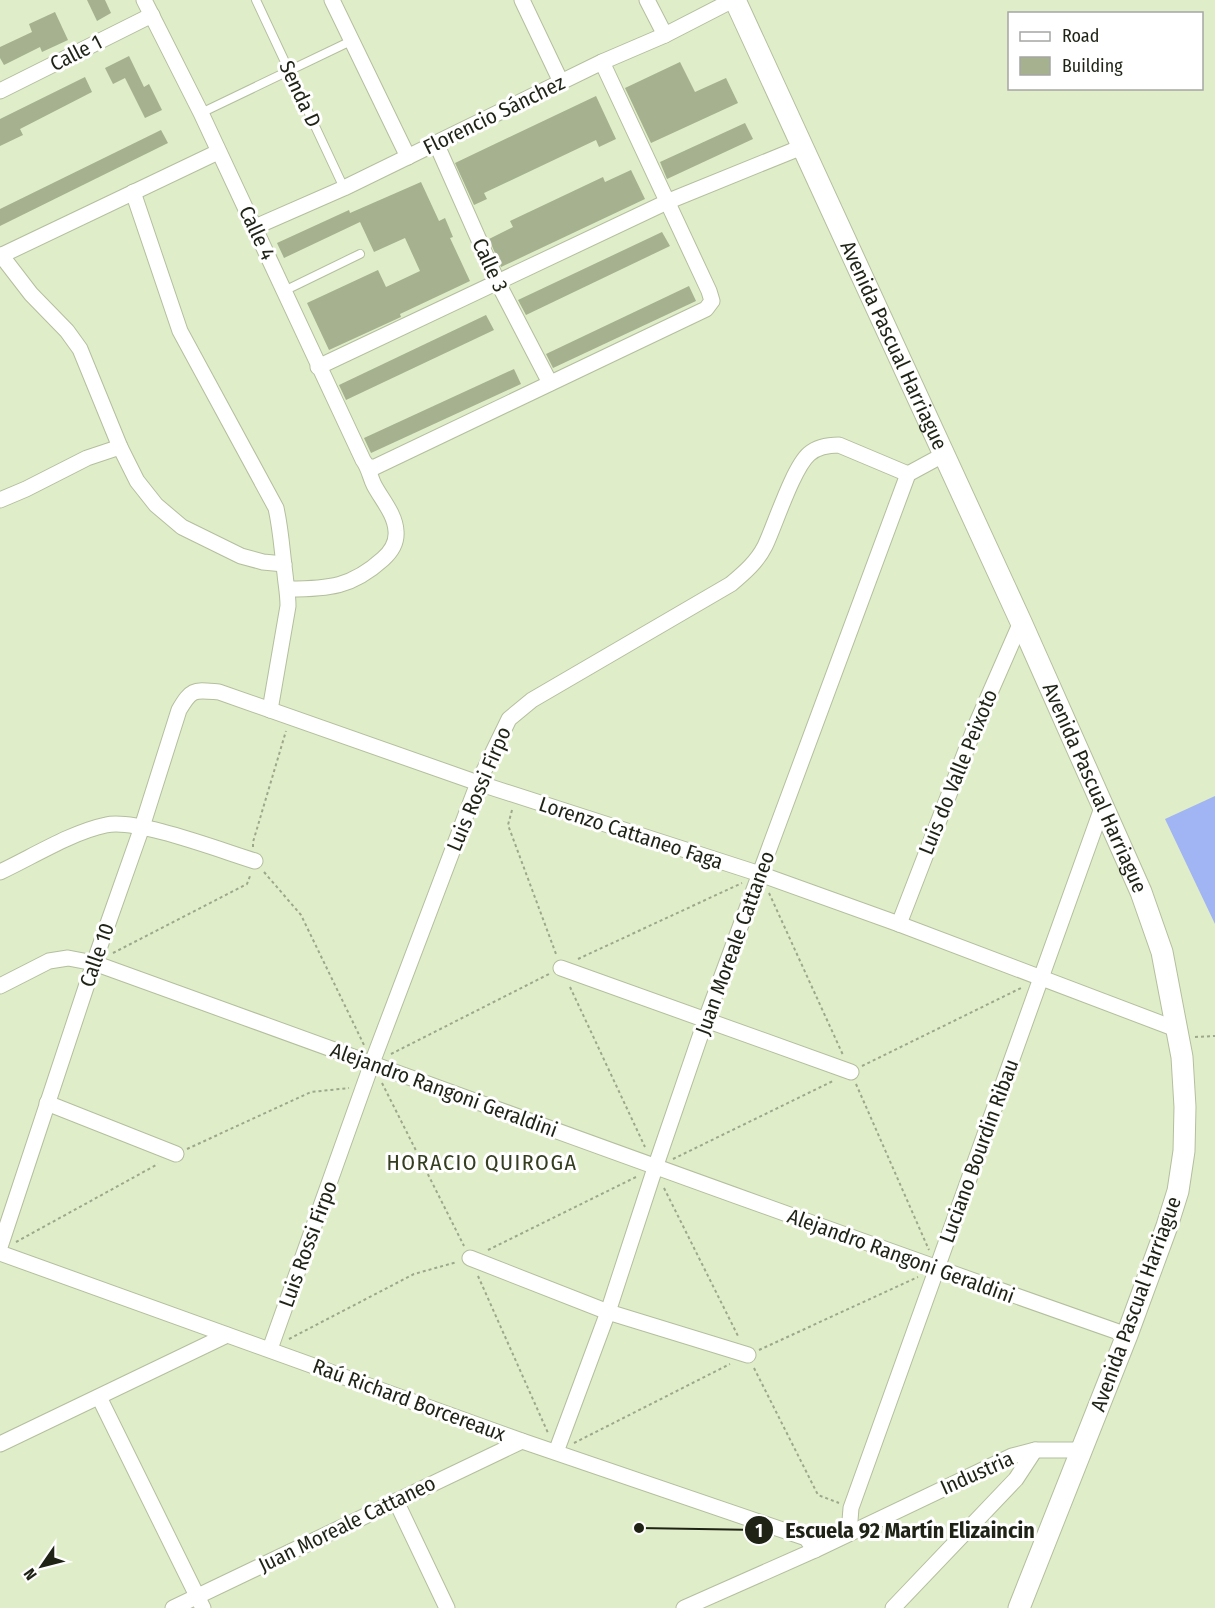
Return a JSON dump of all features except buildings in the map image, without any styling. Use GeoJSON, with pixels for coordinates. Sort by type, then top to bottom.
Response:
{"type":"FeatureCollection","features":[{"type":"Feature","properties":{"kind":"street","name":"Calle 4"},"geometry":{"type":"LineString","coordinates":[[145,0],[201,113],[318,367],[396,528],[396,537],[387,556],[358,579],[320,589],[289,589]]}},
{"type":"Feature","properties":{"kind":"street"},"geometry":{"type":"LineString","coordinates":[[332,0],[408,157]]}},
{"type":"Feature","properties":{"kind":"street"},"geometry":{"type":"LineString","coordinates":[[522,0],[561,82]]}},
{"type":"Feature","properties":{"kind":"street"},"geometry":{"type":"LineString","coordinates":[[647,0],[664,35]]}},
{"type":"Feature","properties":{"kind":"street","name":"Florencio Sánchez"},"geometry":{"type":"LineString","coordinates":[[255,227],[344,188],[734,0]]}},
{"type":"Feature","properties":{"kind":"street","name":"Avenida Pascual Harriague"},"geometry":{"type":"LineString","coordinates":[[734,0],[1021,622],[1141,892],[1162,952],[1182,1057],[1185,1107],[1184,1151],[1178,1191],[1126,1335],[1019,1608]]}},
{"type":"Feature","properties":{"kind":"street","name":"Calle 1"},"geometry":{"type":"LineString","coordinates":[[0,91],[152,15]]}},
{"type":"Feature","properties":{"kind":"street"},"geometry":{"type":"LineString","coordinates":[[368,467],[375,467],[706,309],[712,301],[669,201],[602,62]]}},
{"type":"Feature","properties":{"kind":"street","name":"Calle 3"},"geometry":{"type":"LineString","coordinates":[[436,143],[498,283],[550,383]]}},
{"type":"Feature","properties":{"kind":"street"},"geometry":{"type":"LineString","coordinates":[[318,367],[669,201],[802,147]]}},
{"type":"Feature","properties":{"kind":"street"},"geometry":{"type":"LineString","coordinates":[[219,152],[0,256],[31,294],[67,331],[80,350],[120,447],[137,481],[156,505],[182,527],[241,556],[262,562],[284,564]]}},
{"type":"Feature","properties":{"kind":"street"},"geometry":{"type":"LineString","coordinates":[[133,192],[180,331],[276,508],[282,533],[284,564],[289,589],[270,710]]}},
{"type":"Feature","properties":{"kind":"street","name":"Luis Rossi Firpo"},"geometry":{"type":"LineString","coordinates":[[270,1349],[372,1063],[478,783],[509,719],[532,700],[731,584],[750,568],[764,548],[799,467],[809,453],[828,445],[839,445],[908,474]]}},
{"type":"Feature","properties":{"kind":"street"},"geometry":{"type":"LineString","coordinates":[[0,500],[87,458],[120,447]]}},
{"type":"Feature","properties":{"kind":"street"},"geometry":{"type":"LineString","coordinates":[[908,474],[943,454]]}},
{"type":"Feature","properties":{"kind":"street","name":"Juan Moreale Cattaneo"},"geometry":{"type":"LineString","coordinates":[[556,1452],[608,1312],[654,1168],[706,1019],[908,474]]}},
{"type":"Feature","properties":{"kind":"street","name":"Luis do Valle Peixoto"},"geometry":{"type":"LineString","coordinates":[[899,924],[975,727],[1021,622]]}},
{"type":"Feature","properties":{"kind":"street","name":"Calle 10"},"geometry":{"type":"LineString","coordinates":[[4,1252],[47,1104],[142,827],[179,710],[187,695],[198,690],[219,692]]}},
{"type":"Feature","properties":{"kind":"street","name":"Lorenzo Cattaneo Faga"},"geometry":{"type":"LineString","coordinates":[[219,692],[516,796],[760,874],[1042,977],[1176,1029]]}},
{"type":"Feature","properties":{"kind":"street","name":"Luciano Bourdin Ribau"},"geometry":{"type":"LineString","coordinates":[[849,1533],[851,1508],[1103,805]]}},
{"type":"Feature","properties":{"kind":"street"},"geometry":{"type":"LineString","coordinates":[[0,872],[81,833],[108,824],[142,827],[255,861]]}},
{"type":"Feature","properties":{"kind":"street","name":"Alejandro Rangoni Geraldini"},"geometry":{"type":"LineString","coordinates":[[0,986],[49,962],[68,958],[94,963],[654,1168],[1126,1335]]}},
{"type":"Feature","properties":{"kind":"street"},"geometry":{"type":"LineString","coordinates":[[561,968],[851,1072]]}},
{"type":"Feature","properties":{"kind":"street"},"geometry":{"type":"LineString","coordinates":[[47,1104],[176,1154]]}},
{"type":"Feature","properties":{"kind":"street","name":"Raú Richard Borcereaux"},"geometry":{"type":"LineString","coordinates":[[4,1252],[522,1441],[806,1538],[815,1550]]}},
{"type":"Feature","properties":{"kind":"street"},"geometry":{"type":"LineString","coordinates":[[470,1258],[608,1312],[748,1355]]}},
{"type":"Feature","properties":{"kind":"street"},"geometry":{"type":"LineString","coordinates":[[0,1444],[227,1335]]}},
{"type":"Feature","properties":{"kind":"street"},"geometry":{"type":"LineString","coordinates":[[99,1397],[200,1602]]}},
{"type":"Feature","properties":{"kind":"street","name":"Juan Moreale Cattaneo"},"geometry":{"type":"LineString","coordinates":[[173,1608],[200,1602],[396,1501],[522,1441]]}},
{"type":"Feature","properties":{"kind":"street"},"geometry":{"type":"LineString","coordinates":[[893,1608],[1016,1479],[1035,1450]]}},
{"type":"Feature","properties":{"kind":"street","name":"Industria"},"geometry":{"type":"LineString","coordinates":[[684,1608],[815,1550],[1012,1456],[1035,1450],[1080,1450]]}},
{"type":"Feature","properties":{"kind":"street"},"geometry":{"type":"LineString","coordinates":[[396,1501],[447,1608]]}},
{"type":"Feature","properties":{"kind":"lane","name":"Senda D"},"geometry":{"type":"LineString","coordinates":[[256,0],[344,188]]}},
{"type":"Feature","properties":{"kind":"lane"},"geometry":{"type":"LineString","coordinates":[[201,113],[351,41]]}},
{"type":"Feature","properties":{"kind":"lane"},"geometry":{"type":"LineString","coordinates":[[284,291],[360,254]]}},
{"type":"Feature","properties":{"kind":"path"},"geometry":{"type":"LineString","coordinates":[[94,963],[247,884],[255,861],[253,842],[290,717]]}},
{"type":"Feature","properties":{"kind":"path"},"geometry":{"type":"LineString","coordinates":[[516,796],[508,825],[561,968],[654,1168],[818,1495],[851,1508]]}},
{"type":"Feature","properties":{"kind":"path"},"geometry":{"type":"LineString","coordinates":[[255,861],[301,915],[470,1258],[556,1452],[748,1355]]}},
{"type":"Feature","properties":{"kind":"path"},"geometry":{"type":"LineString","coordinates":[[372,1063],[561,968],[760,874],[851,1072]]}},
{"type":"Feature","properties":{"kind":"path"},"geometry":{"type":"LineString","coordinates":[[270,1349],[414,1274],[470,1258],[1042,977]]}},
{"type":"Feature","properties":{"kind":"path"},"geometry":{"type":"LineString","coordinates":[[4,1252],[176,1154],[311,1092],[364,1086]]}},
{"type":"Feature","properties":{"kind":"shaded area"},"geometry":{"type":"Polygon","coordinates":[[[1215,796],[1215,924],[1165,819],[1215,796]]]}},
{"type":"Feature","properties":{"kind":"place","name":"Escuela 92 Martín Elizaincin"},"geometry":{"type":"Point","coordinates":[639,1528]}},
{"type":"Feature","properties":{"kind":"district","name":"HORACIO QUIROGA"},"geometry":{"type":"Point","coordinates":[482,1162]}}]}
